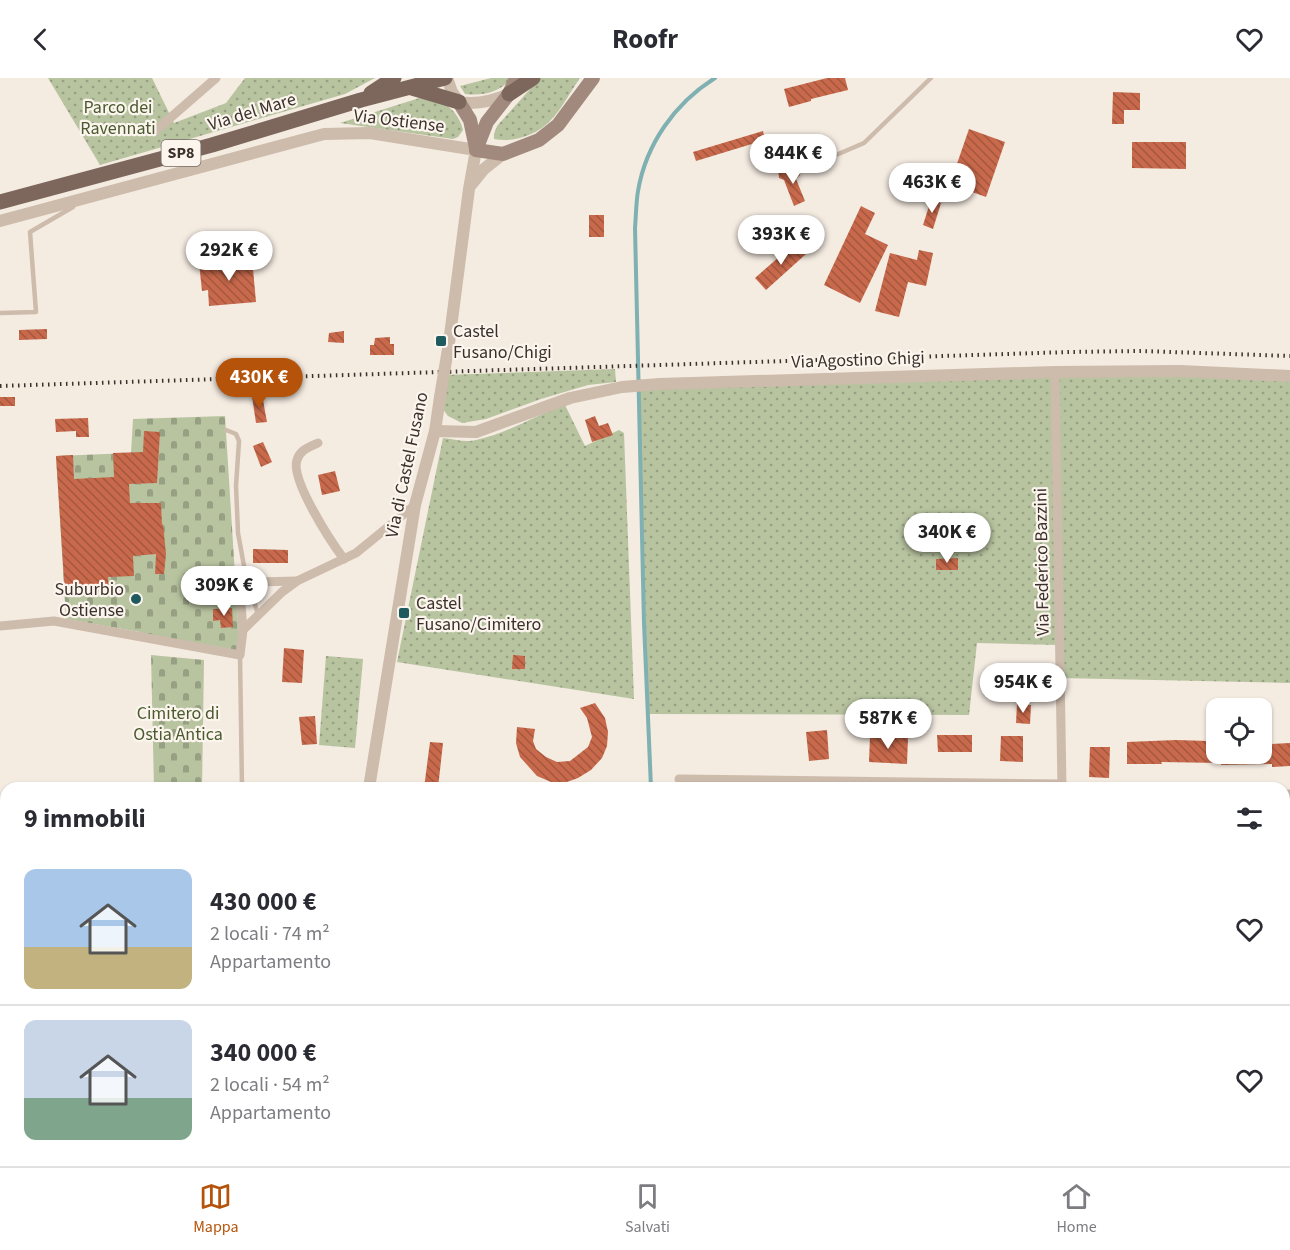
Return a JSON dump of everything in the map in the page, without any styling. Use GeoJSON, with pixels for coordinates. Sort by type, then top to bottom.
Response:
{"type":"FeatureCollection","features":[{"type":"Feature","properties":{"kind":"main road"},"geometry":{"type":"LineString","coordinates":[[361,100],[394,78]]}},
{"type":"Feature","properties":{"kind":"main road","name":"Via del Mare"},"geometry":{"type":"LineString","coordinates":[[0,202],[212,145],[361,100],[446,78]]}},
{"type":"Feature","properties":{"kind":"main road"},"geometry":{"type":"LineString","coordinates":[[476,150],[487,122],[509,94],[516,78]]}},
{"type":"Feature","properties":{"kind":"main road"},"geometry":{"type":"LineString","coordinates":[[509,94],[533,78]]}},
{"type":"Feature","properties":{"kind":"main road","name":"Via Ostiense"},"geometry":{"type":"LineString","coordinates":[[476,150],[503,154],[530,145],[547,134],[566,114],[593,78]]}},
{"type":"Feature","properties":{"kind":"main road"},"geometry":{"type":"LineString","coordinates":[[412,88],[459,102],[470,120],[476,150]]}},
{"type":"Feature","properties":{"kind":"street"},"geometry":{"type":"LineString","coordinates":[[154,132],[216,78]]}},
{"type":"Feature","properties":{"kind":"street"},"geometry":{"type":"LineString","coordinates":[[446,78],[459,102],[470,104],[509,94]]}},
{"type":"Feature","properties":{"kind":"street","name":"Via Ostiense"},"geometry":{"type":"LineString","coordinates":[[0,221],[334,133],[370,133],[476,150]]}},
{"type":"Feature","properties":{"kind":"street","name":"Via di Castel Fusano"},"geometry":{"type":"LineString","coordinates":[[370,782],[415,505],[435,431],[476,150]]}},
{"type":"Feature","properties":{"kind":"street"},"geometry":{"type":"LineString","coordinates":[[469,189],[479,173],[503,154]]}},
{"type":"Feature","properties":{"kind":"street","name":"Via Agostino Chigi"},"geometry":{"type":"LineString","coordinates":[[435,431],[476,432],[570,398],[622,387],[660,384],[1055,372],[1180,372],[1290,376]]}},
{"type":"Feature","properties":{"kind":"street","name":"Via Federico Bazzini"},"geometry":{"type":"LineString","coordinates":[[1055,372],[1062,782]]}},
{"type":"Feature","properties":{"kind":"street"},"geometry":{"type":"LineString","coordinates":[[318,443],[304,449],[297,458],[295,468],[306,496],[329,538],[344,559]]}},
{"type":"Feature","properties":{"kind":"street"},"geometry":{"type":"LineString","coordinates":[[243,630],[297,581],[356,553],[415,505]]}},
{"type":"Feature","properties":{"kind":"street"},"geometry":{"type":"LineString","coordinates":[[0,626],[54,621],[240,655],[243,630],[238,597],[250,583],[297,581]]}},
{"type":"Feature","properties":{"kind":"street"},"geometry":{"type":"LineString","coordinates":[[679,779],[843,782]]}},
{"type":"Feature","properties":{"kind":"lane"},"geometry":{"type":"LineString","coordinates":[[836,154],[864,143],[931,78]]}},
{"type":"Feature","properties":{"kind":"lane"},"geometry":{"type":"LineString","coordinates":[[0,313],[36,312],[30,232],[91,196]]}},
{"type":"Feature","properties":{"kind":"lane"},"geometry":{"type":"LineString","coordinates":[[226,430],[236,434],[238,441],[236,486],[238,533],[244,566],[258,615]]}},
{"type":"Feature","properties":{"kind":"lane"},"geometry":{"type":"LineString","coordinates":[[240,655],[243,782]]}},
{"type":"Feature","properties":{"kind":"green space","name":"Parco dei Ravennati"},"geometry":{"type":"Polygon","coordinates":[[[48,78],[152,78],[174,123],[226,103],[245,78],[375,78],[345,94],[100,165],[48,78]]]}},
{"type":"Feature","properties":{"kind":"green space"},"geometry":{"type":"Polygon","coordinates":[[[491,78],[511,78],[502,87],[484,94],[465,94],[460,86],[491,78]]]}},
{"type":"Feature","properties":{"kind":"green space"},"geometry":{"type":"Polygon","coordinates":[[[540,78],[580,78],[545,126],[517,139],[494,139],[497,126],[540,78]]]}},
{"type":"Feature","properties":{"kind":"green space"},"geometry":{"type":"Polygon","coordinates":[[[429,95],[455,113],[463,130],[458,137],[453,139],[340,123],[429,95]]]}},
{"type":"Feature","properties":{"kind":"green space"},"geometry":{"type":"Polygon","coordinates":[[[615,369],[616,382],[588,385],[486,419],[462,423],[448,416],[442,408],[444,375],[615,369]]]}},
{"type":"Feature","properties":{"kind":"green space"},"geometry":{"type":"Polygon","coordinates":[[[1055,372],[1290,376],[1290,683],[1060,678],[1059,645],[977,643],[969,715],[648,714],[639,379],[660,384],[1055,372]]]}},
{"type":"Feature","properties":{"kind":"green space"},"geometry":{"type":"Polygon","coordinates":[[[565,405],[585,446],[619,430],[624,433],[634,699],[397,662],[443,438],[472,441],[487,437],[565,405]]]}},
{"type":"Feature","properties":{"kind":"green space"},"geometry":{"type":"Polygon","coordinates":[[[225,416],[240,655],[146,638],[140,632],[66,619],[56,456],[131,453],[133,419],[225,416]]]}},
{"type":"Feature","properties":{"kind":"green space","name":"Cimitero di Ostia Antica"},"geometry":{"type":"Polygon","coordinates":[[[151,655],[204,660],[202,782],[154,782],[151,655]]]}},
{"type":"Feature","properties":{"kind":"green space"},"geometry":{"type":"Polygon","coordinates":[[[326,656],[363,659],[355,748],[319,745],[326,656]]]}},
{"type":"Feature","properties":{"kind":"building"},"geometry":{"type":"Polygon","coordinates":[[[827,78],[845,78],[848,90],[789,107],[784,89],[827,78]]]}},
{"type":"Feature","properties":{"kind":"building"},"geometry":{"type":"Polygon","coordinates":[[[1113,92],[1140,93],[1140,110],[1124,110],[1124,124],[1112,124],[1113,92]]]}},
{"type":"Feature","properties":{"kind":"building"},"geometry":{"type":"Polygon","coordinates":[[[969,129],[1005,142],[986,197],[950,184],[969,129]]]}},
{"type":"Feature","properties":{"kind":"building"},"geometry":{"type":"Polygon","coordinates":[[[763,131],[765,140],[696,161],[693,152],[763,131]]]}},
{"type":"Feature","properties":{"kind":"building"},"geometry":{"type":"Polygon","coordinates":[[[1132,142],[1186,142],[1186,169],[1132,168],[1132,142]]]}},
{"type":"Feature","properties":{"kind":"building"},"geometry":{"type":"Polygon","coordinates":[[[793,168],[800,170],[800,175],[796,179],[805,201],[794,206],[784,180],[779,178],[778,169],[789,172],[793,168]]]}},
{"type":"Feature","properties":{"kind":"building"},"geometry":{"type":"Polygon","coordinates":[[[931,200],[941,203],[933,229],[923,225],[931,200]]]}},
{"type":"Feature","properties":{"kind":"building"},"geometry":{"type":"Polygon","coordinates":[[[861,206],[875,213],[865,234],[888,245],[860,303],[824,285],[861,206]]]}},
{"type":"Feature","properties":{"kind":"building"},"geometry":{"type":"Polygon","coordinates":[[[589,215],[604,215],[604,237],[589,237],[589,215]]]}},
{"type":"Feature","properties":{"kind":"building"},"geometry":{"type":"Polygon","coordinates":[[[796,242],[806,254],[766,290],[755,278],[796,242]]]}},
{"type":"Feature","properties":{"kind":"building"},"geometry":{"type":"Polygon","coordinates":[[[919,250],[933,253],[926,286],[908,282],[899,317],[875,311],[890,253],[917,260],[919,250]]]}},
{"type":"Feature","properties":{"kind":"building"},"geometry":{"type":"Polygon","coordinates":[[[252,258],[256,302],[209,306],[208,290],[202,291],[199,263],[252,258]]]}},
{"type":"Feature","properties":{"kind":"building"},"geometry":{"type":"Polygon","coordinates":[[[47,329],[47,339],[19,340],[19,330],[47,329]]]}},
{"type":"Feature","properties":{"kind":"building"},"geometry":{"type":"Polygon","coordinates":[[[344,331],[344,343],[328,342],[329,333],[344,331]]]}},
{"type":"Feature","properties":{"kind":"building"},"geometry":{"type":"Polygon","coordinates":[[[390,337],[390,344],[394,344],[394,355],[370,355],[370,345],[374,345],[375,338],[390,337]]]}},
{"type":"Feature","properties":{"kind":"building"},"geometry":{"type":"Polygon","coordinates":[[[262,395],[267,422],[256,423],[252,396],[262,395]]]}},
{"type":"Feature","properties":{"kind":"building"},"geometry":{"type":"Polygon","coordinates":[[[0,397],[15,397],[15,406],[0,406],[0,397]]]}},
{"type":"Feature","properties":{"kind":"building"},"geometry":{"type":"Polygon","coordinates":[[[595,416],[599,426],[608,423],[613,435],[592,442],[585,420],[595,416]]]}},
{"type":"Feature","properties":{"kind":"building"},"geometry":{"type":"Polygon","coordinates":[[[88,418],[89,437],[76,437],[76,431],[56,432],[55,419],[88,418]]]}},
{"type":"Feature","properties":{"kind":"building"},"geometry":{"type":"Polygon","coordinates":[[[144,431],[160,432],[157,483],[129,484],[130,503],[161,503],[166,554],[164,574],[155,574],[156,554],[133,556],[134,576],[108,577],[109,592],[65,595],[56,456],[73,455],[74,479],[114,477],[113,453],[143,452],[144,431]]]}},
{"type":"Feature","properties":{"kind":"building"},"geometry":{"type":"Polygon","coordinates":[[[263,442],[272,462],[261,467],[253,446],[263,442]]]}},
{"type":"Feature","properties":{"kind":"building"},"geometry":{"type":"Polygon","coordinates":[[[335,471],[340,491],[322,495],[318,475],[335,471]]]}},
{"type":"Feature","properties":{"kind":"building"},"geometry":{"type":"Polygon","coordinates":[[[253,549],[288,550],[288,563],[253,563],[253,549]]]}},
{"type":"Feature","properties":{"kind":"building"},"geometry":{"type":"Polygon","coordinates":[[[958,558],[958,570],[936,570],[936,559],[958,558]]]}},
{"type":"Feature","properties":{"kind":"building"},"geometry":{"type":"Polygon","coordinates":[[[232,608],[233,627],[221,628],[220,620],[213,621],[213,609],[232,608]]]}},
{"type":"Feature","properties":{"kind":"building"},"geometry":{"type":"Polygon","coordinates":[[[284,648],[304,650],[302,683],[282,682],[284,648]]]}},
{"type":"Feature","properties":{"kind":"building"},"geometry":{"type":"Polygon","coordinates":[[[513,655],[525,656],[525,669],[512,669],[513,655]]]}},
{"type":"Feature","properties":{"kind":"building"},"geometry":{"type":"Polygon","coordinates":[[[595,703],[605,718],[608,732],[607,746],[602,758],[591,770],[567,782],[551,782],[537,776],[520,757],[516,743],[517,727],[535,729],[533,741],[536,749],[546,757],[557,762],[570,761],[588,747],[592,737],[587,718],[580,708],[595,703]]]}},
{"type":"Feature","properties":{"kind":"building"},"geometry":{"type":"Polygon","coordinates":[[[1017,704],[1031,705],[1030,724],[1016,723],[1017,704]]]}},
{"type":"Feature","properties":{"kind":"building"},"geometry":{"type":"Polygon","coordinates":[[[315,716],[317,744],[302,745],[299,717],[315,716]]]}},
{"type":"Feature","properties":{"kind":"building"},"geometry":{"type":"Polygon","coordinates":[[[827,730],[829,759],[809,761],[806,732],[827,730]]]}},
{"type":"Feature","properties":{"kind":"building"},"geometry":{"type":"Polygon","coordinates":[[[937,735],[972,735],[972,752],[938,752],[937,735]]]}},
{"type":"Feature","properties":{"kind":"building"},"geometry":{"type":"Polygon","coordinates":[[[870,736],[908,738],[907,764],[869,762],[870,736]]]}},
{"type":"Feature","properties":{"kind":"building"},"geometry":{"type":"Polygon","coordinates":[[[1001,736],[1023,736],[1023,762],[1000,761],[1001,736]]]}},
{"type":"Feature","properties":{"kind":"building"},"geometry":{"type":"Polygon","coordinates":[[[1206,741],[1206,763],[1127,764],[1127,742],[1206,741]]]}},
{"type":"Feature","properties":{"kind":"building"},"geometry":{"type":"Polygon","coordinates":[[[430,742],[443,743],[439,782],[425,782],[430,742]]]}},
{"type":"Feature","properties":{"kind":"building"},"geometry":{"type":"Polygon","coordinates":[[[1290,743],[1290,766],[1272,767],[1272,744],[1290,743]]]}},
{"type":"Feature","properties":{"kind":"building"},"geometry":{"type":"Polygon","coordinates":[[[1090,747],[1110,747],[1109,778],[1089,777],[1090,747]]]}},
{"type":"Feature","properties":{"kind":"building"},"geometry":{"type":"Polygon","coordinates":[[[1221,764],[1272,764],[1221,765],[1221,764]]]}},
{"type":"Feature","properties":{"kind":"waterway"},"geometry":{"type":"LineString","coordinates":[[651,782],[644,623],[635,228],[637,200],[648,157],[664,126],[687,100],[715,78]]}},
{"type":"Feature","properties":{"kind":"railway"},"geometry":{"type":"LineString","coordinates":[[0,386],[1069,352],[1141,351],[1290,356]]}},
{"type":"Feature","properties":{"kind":"place","name":"Castel Fusano/Chigi"},"geometry":{"type":"Point","coordinates":[441,341]}},
{"type":"Feature","properties":{"kind":"place","name":"Suburbio Ostiense"},"geometry":{"type":"Point","coordinates":[136,599]}},
{"type":"Feature","properties":{"kind":"place","name":"Castel Fusano/Cimitero"},"geometry":{"type":"Point","coordinates":[404,613]}}]}
